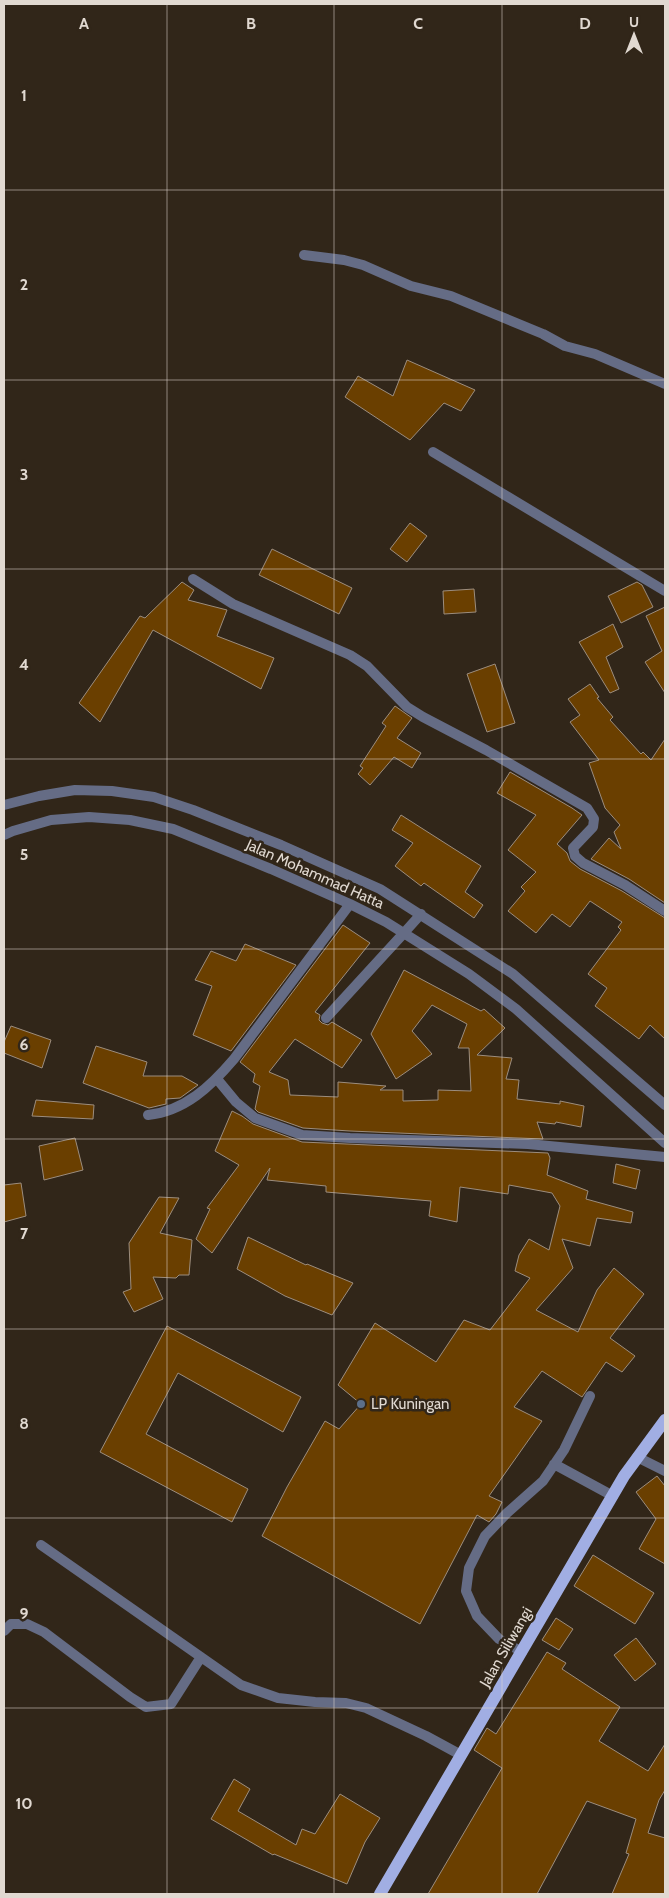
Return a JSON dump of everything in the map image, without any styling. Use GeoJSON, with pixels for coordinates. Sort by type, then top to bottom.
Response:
{"type":"FeatureCollection","features":[{"type":"Feature","properties":{"kind":"main road","name":"Jalan Siliwangi"},"geometry":{"type":"LineString","coordinates":[[380,1894],[612,1496],[637,1457],[665,1423]]}},
{"type":"Feature","properties":{"kind":"street"},"geometry":{"type":"LineString","coordinates":[[304,255],[344,260],[363,265],[411,286],[451,296],[544,334],[565,346],[595,354],[665,384]]}},
{"type":"Feature","properties":{"kind":"street"},"geometry":{"type":"LineString","coordinates":[[433,452],[665,591]]}},
{"type":"Feature","properties":{"kind":"street"},"geometry":{"type":"LineString","coordinates":[[193,580],[233,604],[350,655],[367,666],[398,698],[415,712],[587,808],[594,819],[592,827],[572,848],[575,856],[665,911]]}},
{"type":"Feature","properties":{"kind":"street","name":"Jalan Mohammad Hatta"},"geometry":{"type":"LineString","coordinates":[[4,805],[39,796],[75,790],[112,791],[154,797],[193,810],[281,845],[380,889],[513,974],[665,1105]]}},
{"type":"Feature","properties":{"kind":"street","name":"Jalan Mohammad Hatta"},"geometry":{"type":"LineString","coordinates":[[4,835],[51,820],[90,817],[130,820],[173,830],[271,869],[350,904],[386,922],[469,974],[516,1009],[665,1143]]}},
{"type":"Feature","properties":{"kind":"street"},"geometry":{"type":"LineString","coordinates":[[148,1115],[174,1110],[217,1079],[350,904]]}},
{"type":"Feature","properties":{"kind":"street"},"geometry":{"type":"LineString","coordinates":[[326,1018],[421,914]]}},
{"type":"Feature","properties":{"kind":"street"},"geometry":{"type":"LineString","coordinates":[[217,1079],[236,1102],[255,1118],[302,1135],[528,1144],[665,1157]]}},
{"type":"Feature","properties":{"kind":"street"},"geometry":{"type":"LineString","coordinates":[[522,1652],[498,1639],[477,1616],[466,1591],[469,1568],[485,1536],[507,1513],[543,1481],[564,1450],[590,1396]]}},
{"type":"Feature","properties":{"kind":"street"},"geometry":{"type":"LineString","coordinates":[[637,1457],[665,1471]]}},
{"type":"Feature","properties":{"kind":"street"},"geometry":{"type":"LineString","coordinates":[[554,1464],[612,1496]]}},
{"type":"Feature","properties":{"kind":"street"},"geometry":{"type":"LineString","coordinates":[[41,1546],[241,1685],[278,1698],[346,1703],[366,1708],[426,1736],[461,1755]]}},
{"type":"Feature","properties":{"kind":"street"},"geometry":{"type":"LineString","coordinates":[[4,1631],[10,1624],[27,1624],[44,1632],[146,1707],[171,1704],[201,1657]]}},
{"type":"Feature","properties":{"kind":"building"},"geometry":{"type":"Polygon","coordinates":[[[407,360],[475,390],[461,411],[444,403],[410,440],[345,397],[358,376],[393,396],[407,360]]]}},
{"type":"Feature","properties":{"kind":"building"},"geometry":{"type":"Polygon","coordinates":[[[410,523],[427,536],[407,562],[390,549],[410,523]]]}},
{"type":"Feature","properties":{"kind":"building"},"geometry":{"type":"Polygon","coordinates":[[[272,549],[352,588],[339,614],[259,575],[272,549]]]}},
{"type":"Feature","properties":{"kind":"building"},"geometry":{"type":"Polygon","coordinates":[[[182,582],[194,590],[188,600],[227,610],[217,636],[274,658],[261,689],[153,630],[100,722],[79,703],[140,616],[145,618],[182,582]]]}},
{"type":"Feature","properties":{"kind":"building"},"geometry":{"type":"Polygon","coordinates":[[[637,582],[642,585],[653,607],[621,623],[608,596],[637,582]]]}},
{"type":"Feature","properties":{"kind":"building"},"geometry":{"type":"Polygon","coordinates":[[[474,589],[476,612],[444,614],[443,591],[474,589]]]}},
{"type":"Feature","properties":{"kind":"building"},"geometry":{"type":"Polygon","coordinates":[[[665,607],[665,693],[645,662],[662,651],[646,616],[665,607]]]}},
{"type":"Feature","properties":{"kind":"building"},"geometry":{"type":"Polygon","coordinates":[[[613,624],[623,647],[606,657],[619,689],[610,693],[579,642],[613,624]]]}},
{"type":"Feature","properties":{"kind":"building"},"geometry":{"type":"Polygon","coordinates":[[[495,664],[515,723],[487,732],[467,674],[495,664]]]}},
{"type":"Feature","properties":{"kind":"building"},"geometry":{"type":"Polygon","coordinates":[[[590,684],[599,697],[597,698],[613,717],[610,720],[641,754],[643,752],[651,760],[665,739],[665,903],[629,879],[591,859],[609,838],[621,849],[614,832],[620,825],[605,808],[589,763],[599,760],[570,722],[580,715],[568,699],[590,684]]]}},
{"type":"Feature","properties":{"kind":"building"},"geometry":{"type":"Polygon","coordinates":[[[395,706],[412,718],[397,738],[421,753],[412,768],[394,757],[370,785],[358,774],[363,768],[360,766],[386,726],[382,723],[395,706]]]}},
{"type":"Feature","properties":{"kind":"building"},"geometry":{"type":"Polygon","coordinates":[[[510,772],[582,815],[557,844],[567,853],[570,861],[580,869],[622,891],[665,918],[665,1039],[650,1025],[639,1039],[595,1006],[607,988],[588,974],[621,930],[618,927],[622,922],[590,901],[570,927],[552,914],[536,933],[508,911],[525,891],[521,887],[536,872],[508,850],[536,815],[497,793],[510,772]]]}},
{"type":"Feature","properties":{"kind":"building"},"geometry":{"type":"Polygon","coordinates":[[[401,815],[481,866],[465,892],[483,905],[474,918],[424,883],[421,886],[395,866],[413,843],[392,830],[401,815]]]}},
{"type":"Feature","properties":{"kind":"building"},"geometry":{"type":"Polygon","coordinates":[[[343,925],[370,943],[315,1012],[320,1015],[319,1020],[322,1023],[328,1025],[332,1022],[362,1040],[342,1068],[295,1039],[269,1072],[288,1080],[290,1095],[338,1097],[338,1082],[386,1086],[380,1090],[403,1090],[403,1101],[438,1100],[438,1090],[471,1091],[469,1048],[458,1048],[467,1024],[432,1005],[412,1031],[432,1054],[396,1079],[371,1034],[404,970],[481,1011],[484,1009],[505,1028],[477,1055],[512,1058],[506,1079],[519,1080],[517,1099],[560,1104],[560,1101],[584,1106],[581,1127],[556,1122],[555,1124],[537,1122],[543,1139],[350,1131],[303,1128],[258,1112],[255,1109],[260,1086],[253,1082],[255,1074],[240,1062],[343,925]]]}},
{"type":"Feature","properties":{"kind":"building"},"geometry":{"type":"Polygon","coordinates":[[[245,944],[296,965],[231,1051],[193,1035],[212,986],[195,980],[211,951],[236,961],[245,944]]]}},
{"type":"Feature","properties":{"kind":"building"},"geometry":{"type":"Polygon","coordinates":[[[11,1026],[51,1040],[42,1068],[4,1053],[4,1042],[11,1026]]]}},
{"type":"Feature","properties":{"kind":"building"},"geometry":{"type":"Polygon","coordinates":[[[96,1046],[147,1062],[143,1076],[182,1076],[198,1085],[180,1098],[166,1099],[166,1104],[149,1108],[83,1083],[96,1046]]]}},
{"type":"Feature","properties":{"kind":"building"},"geometry":{"type":"Polygon","coordinates":[[[36,1100],[94,1105],[93,1119],[32,1116],[36,1100]]]}},
{"type":"Feature","properties":{"kind":"building"},"geometry":{"type":"Polygon","coordinates":[[[232,1111],[253,1124],[302,1142],[548,1153],[550,1158],[547,1175],[588,1191],[586,1199],[633,1212],[631,1223],[597,1218],[590,1246],[562,1239],[573,1268],[536,1310],[578,1332],[597,1290],[614,1268],[644,1294],[610,1338],[635,1356],[622,1372],[606,1362],[582,1397],[542,1371],[514,1407],[542,1421],[489,1496],[502,1502],[496,1514],[489,1522],[477,1515],[420,1624],[262,1536],[287,1487],[325,1421],[339,1429],[361,1404],[338,1385],[375,1323],[436,1362],[464,1320],[490,1330],[530,1278],[515,1271],[519,1255],[529,1239],[549,1250],[560,1206],[552,1193],[509,1185],[508,1194],[460,1187],[457,1222],[429,1216],[431,1201],[326,1192],[326,1186],[267,1180],[270,1168],[212,1253],[196,1239],[210,1209],[207,1208],[239,1165],[215,1151],[232,1111]]]}},
{"type":"Feature","properties":{"kind":"building"},"geometry":{"type":"Polygon","coordinates":[[[75,1138],[83,1170],[44,1180],[39,1146],[75,1138]]]}},
{"type":"Feature","properties":{"kind":"building"},"geometry":{"type":"Polygon","coordinates":[[[616,1164],[640,1170],[636,1189],[613,1183],[616,1164]]]}},
{"type":"Feature","properties":{"kind":"building"},"geometry":{"type":"Polygon","coordinates":[[[21,1183],[26,1216],[4,1222],[4,1185],[21,1183]]]}},
{"type":"Feature","properties":{"kind":"building"},"geometry":{"type":"Polygon","coordinates":[[[159,1197],[179,1198],[160,1233],[192,1240],[189,1275],[179,1275],[176,1278],[153,1277],[163,1299],[134,1312],[123,1292],[131,1289],[129,1243],[159,1197]]]}},
{"type":"Feature","properties":{"kind":"building"},"geometry":{"type":"Polygon","coordinates":[[[248,1237],[306,1265],[353,1283],[332,1315],[285,1296],[237,1269],[248,1237]]]}},
{"type":"Feature","properties":{"kind":"building"},"geometry":{"type":"Polygon","coordinates":[[[167,1326],[301,1397],[283,1432],[178,1373],[146,1434],[248,1489],[232,1522],[100,1452],[167,1326]]]}},
{"type":"Feature","properties":{"kind":"building"},"geometry":{"type":"Polygon","coordinates":[[[657,1476],[665,1486],[665,1564],[639,1549],[656,1519],[636,1492],[657,1476]]]}},
{"type":"Feature","properties":{"kind":"building"},"geometry":{"type":"Polygon","coordinates":[[[593,1555],[654,1593],[635,1624],[574,1586],[593,1555]]]}},
{"type":"Feature","properties":{"kind":"building"},"geometry":{"type":"Polygon","coordinates":[[[556,1618],[573,1629],[559,1650],[542,1640],[556,1618]]]}},
{"type":"Feature","properties":{"kind":"building"},"geometry":{"type":"Polygon","coordinates":[[[636,1638],[656,1664],[635,1681],[614,1655],[636,1638]]]}},
{"type":"Feature","properties":{"kind":"building"},"geometry":{"type":"Polygon","coordinates":[[[547,1652],[566,1663],[562,1669],[620,1707],[599,1741],[648,1771],[665,1744],[665,1790],[659,1800],[648,1833],[665,1838],[665,1894],[612,1894],[629,1854],[626,1853],[636,1819],[587,1801],[537,1894],[428,1894],[502,1768],[474,1750],[487,1728],[496,1734],[547,1652]]]}},
{"type":"Feature","properties":{"kind":"building"},"geometry":{"type":"Polygon","coordinates":[[[234,1779],[250,1789],[238,1811],[296,1845],[302,1829],[315,1834],[340,1794],[380,1818],[365,1842],[347,1884],[273,1855],[211,1819],[234,1779]]]}},
{"type":"Feature","properties":{"kind":"place","name":"LP Kuningan"},"geometry":{"type":"Point","coordinates":[361,1404]}}]}
